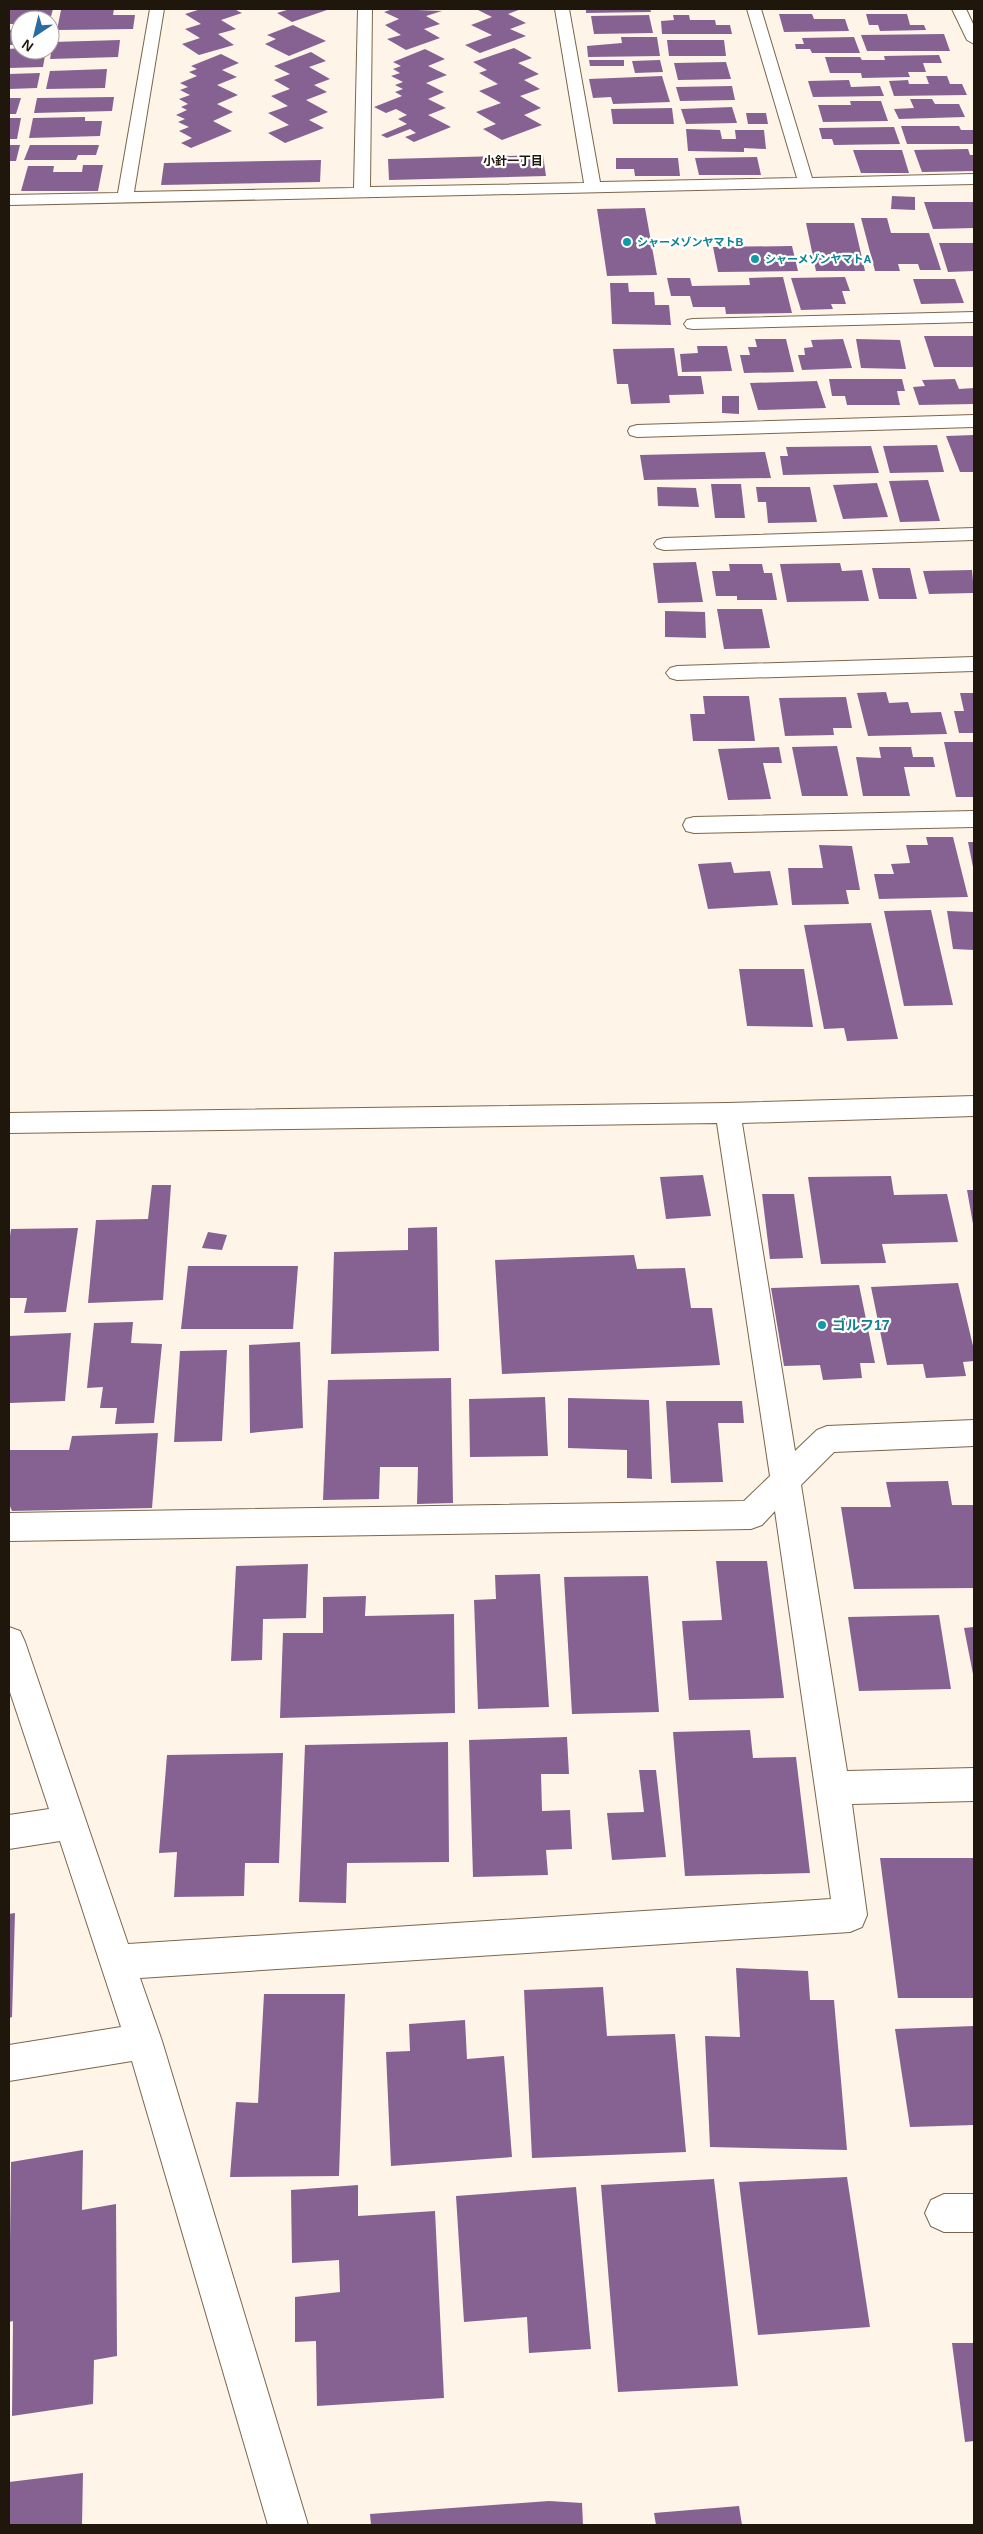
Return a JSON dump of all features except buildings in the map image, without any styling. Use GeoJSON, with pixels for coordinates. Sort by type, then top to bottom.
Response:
{"type":"FeatureCollection","features":[{"type":"Feature","properties":{"kind":"street"},"geometry":{"type":"LineString","coordinates":[[125,199],[157,9]]}},
{"type":"Feature","properties":{"kind":"street"},"geometry":{"type":"LineString","coordinates":[[362,194],[365,9]]}},
{"type":"Feature","properties":{"kind":"street"},"geometry":{"type":"LineString","coordinates":[[562,9],[593,188]]}},
{"type":"Feature","properties":{"kind":"street"},"geometry":{"type":"LineString","coordinates":[[754,9],[806,183]]}},
{"type":"Feature","properties":{"kind":"street"},"geometry":{"type":"LineString","coordinates":[[959,9],[974,40]]}},
{"type":"Feature","properties":{"kind":"street"},"geometry":{"type":"LineString","coordinates":[[9,200],[974,180]]}},
{"type":"Feature","properties":{"kind":"street"},"geometry":{"type":"LineString","coordinates":[[693,324],[974,317]]}},
{"type":"Feature","properties":{"kind":"street"},"geometry":{"type":"LineString","coordinates":[[637,431],[974,421]]}},
{"type":"Feature","properties":{"kind":"street"},"geometry":{"type":"LineString","coordinates":[[664,544],[974,534]]}},
{"type":"Feature","properties":{"kind":"street"},"geometry":{"type":"LineString","coordinates":[[677,673],[974,664]]}},
{"type":"Feature","properties":{"kind":"street"},"geometry":{"type":"LineString","coordinates":[[694,825],[974,820]]}},
{"type":"Feature","properties":{"kind":"street"},"geometry":{"type":"LineString","coordinates":[[9,1124],[728,1113],[974,1106]]}},
{"type":"Feature","properties":{"kind":"street"},"geometry":{"type":"LineString","coordinates":[[116,1962],[850,1915],[833,1788],[728,1113]]}},
{"type":"Feature","properties":{"kind":"street"},"geometry":{"type":"LineString","coordinates":[[9,1527],[750,1514],[827,1438],[974,1433]]}},
{"type":"Feature","properties":{"kind":"street"},"geometry":{"type":"LineString","coordinates":[[9,1642],[144,2041],[288,2525]]}},
{"type":"Feature","properties":{"kind":"street"},"geometry":{"type":"LineString","coordinates":[[833,1788],[974,1784]]}},
{"type":"Feature","properties":{"kind":"street"},"geometry":{"type":"LineString","coordinates":[[9,1832],[70,1822]]}},
{"type":"Feature","properties":{"kind":"street"},"geometry":{"type":"LineString","coordinates":[[9,2063],[144,2041]]}},
{"type":"Feature","properties":{"kind":"place","name":"シャーメゾンヤマトB"},"geometry":{"type":"Point","coordinates":[627,242]}},
{"type":"Feature","properties":{"kind":"place","name":"シャーメゾンヤマトA"},"geometry":{"type":"Point","coordinates":[755,259]}},
{"type":"Feature","properties":{"kind":"place","name":"ゴルフ17"},"geometry":{"type":"Point","coordinates":[822,1325]}},
{"type":"Feature","properties":{"kind":"district","name":"小針一丁目"},"geometry":{"type":"Point","coordinates":[513,161]}}]}
